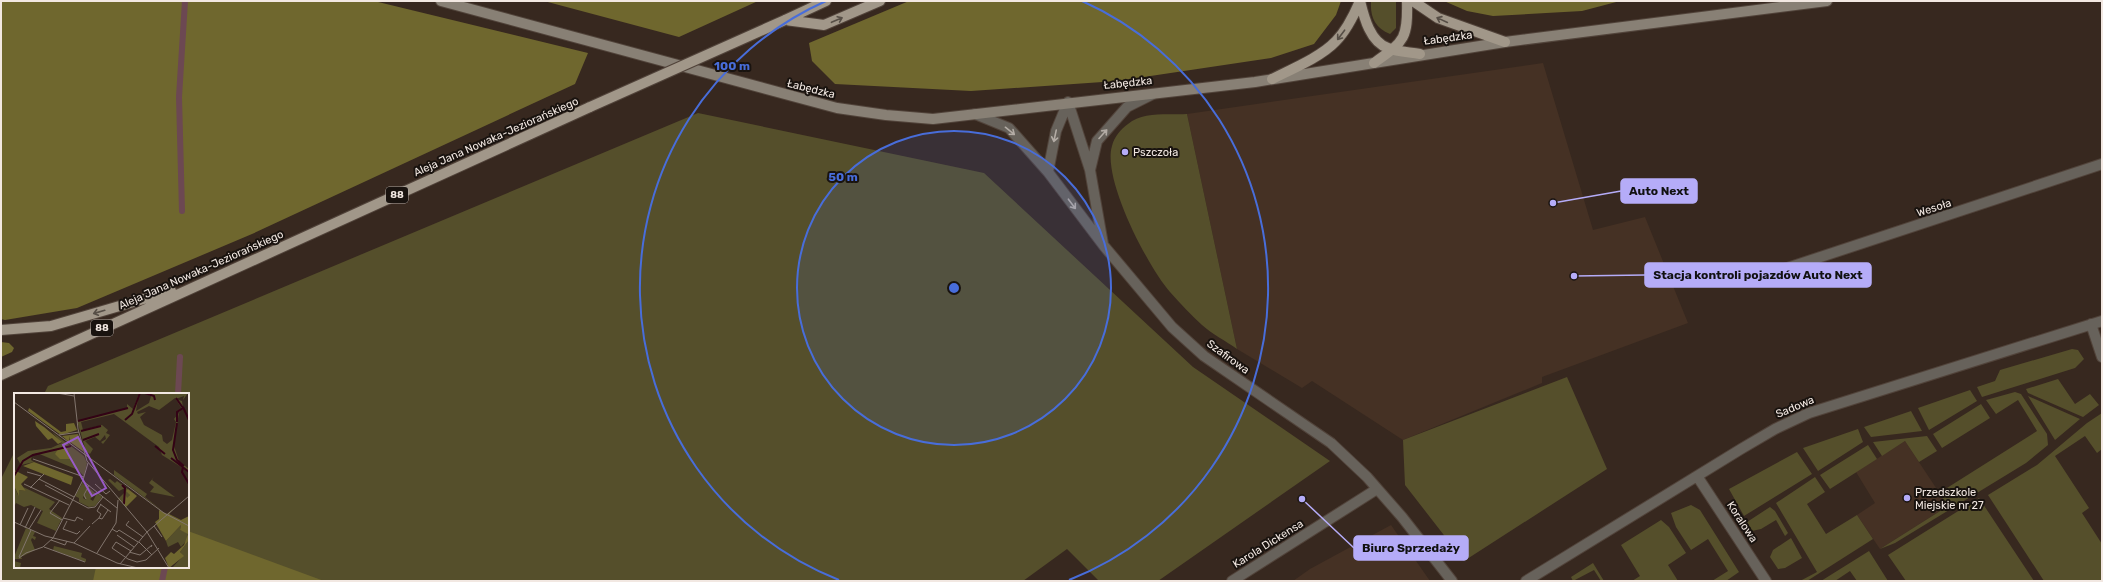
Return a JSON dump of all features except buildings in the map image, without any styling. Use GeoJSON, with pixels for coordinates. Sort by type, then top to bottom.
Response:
{"type":"FeatureCollection","features":[{"type":"Feature","properties":{"kind":"main road","name":"Aleja Jana Nowaka-Jeziorańskiego"},"geometry":{"type":"LineString","coordinates":[[1,375],[203,282],[826,1]]}},
{"type":"Feature","properties":{"kind":"main road"},"geometry":{"type":"LineString","coordinates":[[785,20],[824,25],[880,1]]}},
{"type":"Feature","properties":{"kind":"main road"},"geometry":{"type":"LineString","coordinates":[[1360,1],[1367,26],[1377,40],[1387,48],[1420,54]]}},
{"type":"Feature","properties":{"kind":"main road"},"geometry":{"type":"LineString","coordinates":[[1272,80],[1309,59],[1336,41],[1350,22],[1360,1]]}},
{"type":"Feature","properties":{"kind":"main road"},"geometry":{"type":"LineString","coordinates":[[1374,63],[1400,44],[1407,26],[1406,1]]}},
{"type":"Feature","properties":{"kind":"main road"},"geometry":{"type":"LineString","coordinates":[[1413,1],[1438,18],[1505,42]]}},
{"type":"Feature","properties":{"kind":"main road"},"geometry":{"type":"LineString","coordinates":[[1,330],[51,326],[203,282]]}},
{"type":"Feature","properties":{"kind":"street","name":"Łabędzka"},"geometry":{"type":"LineString","coordinates":[[441,1],[837,108],[886,115],[933,119],[1068,102],[1272,80],[1420,54],[1827,1]]}},
{"type":"Feature","properties":{"kind":"street"},"geometry":{"type":"LineString","coordinates":[[1090,170],[1097,141],[1127,107],[1156,92]]}},
{"type":"Feature","properties":{"kind":"street"},"geometry":{"type":"LineString","coordinates":[[1048,172],[1056,131],[1068,102]]}},
{"type":"Feature","properties":{"kind":"street","name":"Szafirowa"},"geometry":{"type":"LineString","coordinates":[[1068,102],[1090,170],[1104,246],[1172,327],[1204,356],[1331,444],[1377,489],[1452,581]]}},
{"type":"Feature","properties":{"kind":"street"},"geometry":{"type":"LineString","coordinates":[[975,114],[1009,128],[1048,172],[1104,246]]}},
{"type":"Feature","properties":{"kind":"street","name":"Wesoła"},"geometry":{"type":"LineString","coordinates":[[1772,273],[2102,164]]}},
{"type":"Feature","properties":{"kind":"street","name":"Sadowa"},"geometry":{"type":"LineString","coordinates":[[1526,581],[1775,429],[1809,413],[2102,321]]}},
{"type":"Feature","properties":{"kind":"street"},"geometry":{"type":"LineString","coordinates":[[2091,324],[2102,357]]}},
{"type":"Feature","properties":{"kind":"street","name":"Koralowa"},"geometry":{"type":"LineString","coordinates":[[1697,476],[1766,581]]}},
{"type":"Feature","properties":{"kind":"street","name":"Karola Dickensa"},"geometry":{"type":"LineString","coordinates":[[1232,581],[1377,489]]}},
{"type":"Feature","properties":{"kind":"shaded area"},"geometry":{"type":"Polygon","coordinates":[[[1,1],[374,1],[588,53],[575,84],[252,234],[77,308],[5,320],[1,319],[1,1]]]}},
{"type":"Feature","properties":{"kind":"shaded area"},"geometry":{"type":"Polygon","coordinates":[[[544,1],[758,1],[679,37],[544,1]]]}},
{"type":"Feature","properties":{"kind":"shaded area"},"geometry":{"type":"Polygon","coordinates":[[[909,1],[1341,1],[1336,15],[1314,44],[1271,58],[1117,81],[971,91],[835,84],[812,61],[809,43],[909,1]]]}},
{"type":"Feature","properties":{"kind":"shaded area"},"geometry":{"type":"Polygon","coordinates":[[[1371,1],[1396,1],[1396,28],[1390,34],[1381,29],[1374,21],[1371,12],[1371,1]]]}},
{"type":"Feature","properties":{"kind":"shaded area"},"geometry":{"type":"Polygon","coordinates":[[[1444,1],[1620,1],[1582,11],[1493,16],[1467,11],[1444,1]]]}},
{"type":"Feature","properties":{"kind":"shaded area"},"geometry":{"type":"Polygon","coordinates":[[[1543,63],[1593,230],[1645,217],[1688,323],[1542,377],[1542,383],[1403,440],[1312,381],[1302,388],[1237,349],[1187,114],[1543,63]]]}},
{"type":"Feature","properties":{"kind":"shaded area"},"geometry":{"type":"Polygon","coordinates":[[[698,113],[984,173],[1193,367],[1330,461],[1158,581],[1099,581],[1067,549],[1023,581],[1,581],[1,479],[14,453],[14,568],[189,568],[189,393],[44,393],[48,386],[698,113]]]}},
{"type":"Feature","properties":{"kind":"shaded area"},"geometry":{"type":"Polygon","coordinates":[[[1187,114],[1237,349],[1202,325],[1170,292],[1161,280],[1139,244],[1120,200],[1114,179],[1111,161],[1112,146],[1116,136],[1123,128],[1134,120],[1148,115],[1187,114]]]}},
{"type":"Feature","properties":{"kind":"shaded area"},"geometry":{"type":"Polygon","coordinates":[[[1,342],[9,343],[14,348],[12,352],[1,357],[1,342]]]}},
{"type":"Feature","properties":{"kind":"shaded area"},"geometry":{"type":"Polygon","coordinates":[[[2072,349],[2078,350],[2084,359],[2075,368],[1982,397],[1977,387],[1995,381],[2000,370],[2072,349]]]}},
{"type":"Feature","properties":{"kind":"shaded area"},"geometry":{"type":"Polygon","coordinates":[[[1567,377],[1607,469],[1464,561],[1405,485],[1403,440],[1567,377]]]}},
{"type":"Feature","properties":{"kind":"shaded area"},"geometry":{"type":"Polygon","coordinates":[[[2058,379],[2075,404],[2090,394],[2099,405],[2083,417],[2028,393],[2026,389],[2058,379]]]}},
{"type":"Feature","properties":{"kind":"shaded area"},"geometry":{"type":"Polygon","coordinates":[[[1970,390],[1977,401],[1929,430],[1918,408],[1970,390]]]}},
{"type":"Feature","properties":{"kind":"shaded area"},"geometry":{"type":"Polygon","coordinates":[[[2015,392],[2021,394],[2047,434],[2048,445],[2026,463],[1895,543],[1880,549],[1948,506],[1939,493],[2037,431],[2018,400],[1996,414],[1986,400],[2015,392]]]}},
{"type":"Feature","properties":{"kind":"shaded area"},"geometry":{"type":"Polygon","coordinates":[[[2028,396],[2080,419],[2055,440],[2028,396]]]}},
{"type":"Feature","properties":{"kind":"shaded area"},"geometry":{"type":"Polygon","coordinates":[[[1981,404],[1990,418],[1942,448],[1933,434],[1981,404]]]}},
{"type":"Feature","properties":{"kind":"shaded area"},"geometry":{"type":"Polygon","coordinates":[[[1911,411],[1922,431],[1871,437],[1864,427],[1911,411]]]}},
{"type":"Feature","properties":{"kind":"shaded area"},"geometry":{"type":"Polygon","coordinates":[[[2102,413],[2102,449],[2097,453],[2085,436],[2055,456],[2089,508],[2082,513],[2102,544],[2102,581],[2044,581],[1988,495],[2037,465],[2087,423],[2102,413]]]}},
{"type":"Feature","properties":{"kind":"shaded area"},"geometry":{"type":"Polygon","coordinates":[[[1858,429],[1863,442],[1818,471],[1803,448],[1858,429]]]}},
{"type":"Feature","properties":{"kind":"shaded area"},"geometry":{"type":"Polygon","coordinates":[[[1927,436],[1937,451],[1919,462],[1905,441],[1882,456],[1873,442],[1927,436]]]}},
{"type":"Feature","properties":{"kind":"shaded area","name":"Przedszkole Miejskie nr 27"},"geometry":{"type":"Polygon","coordinates":[[[1905,441],[1948,506],[1880,549],[1857,515],[1875,503],[1856,472],[1905,441]]]}},
{"type":"Feature","properties":{"kind":"shaded area"},"geometry":{"type":"Polygon","coordinates":[[[1868,445],[1877,459],[1830,489],[1820,475],[1868,445]]]}},
{"type":"Feature","properties":{"kind":"shaded area"},"geometry":{"type":"Polygon","coordinates":[[[1797,452],[1812,474],[1744,516],[1729,489],[1797,452]]]}},
{"type":"Feature","properties":{"kind":"shaded area"},"geometry":{"type":"Polygon","coordinates":[[[1815,477],[1825,492],[1807,504],[1826,534],[1857,515],[1873,539],[1807,581],[1800,581],[1817,572],[1776,503],[1815,477]]]}},
{"type":"Feature","properties":{"kind":"shaded area"},"geometry":{"type":"Polygon","coordinates":[[[1979,498],[2034,581],[1906,581],[1888,555],[1979,498]]]}},
{"type":"Feature","properties":{"kind":"shaded area"},"geometry":{"type":"Polygon","coordinates":[[[1691,505],[1700,510],[1739,572],[1726,581],[1712,581],[1728,571],[1708,539],[1691,550],[1676,527],[1671,513],[1691,505]]]}},
{"type":"Feature","properties":{"kind":"shaded area"},"geometry":{"type":"Polygon","coordinates":[[[1770,507],[1775,511],[1788,533],[1785,536],[1776,520],[1761,529],[1752,531],[1747,522],[1770,507]]]}},
{"type":"Feature","properties":{"kind":"shaded area"},"geometry":{"type":"Polygon","coordinates":[[[1661,520],[1669,527],[1686,553],[1668,565],[1678,581],[1632,581],[1640,576],[1621,545],[1661,520]]]}},
{"type":"Feature","properties":{"kind":"shaded area"},"geometry":{"type":"Polygon","coordinates":[[[1391,525],[1430,581],[1293,581],[1310,569],[1391,525]]]}},
{"type":"Feature","properties":{"kind":"shaded area"},"geometry":{"type":"Polygon","coordinates":[[[189,531],[324,581],[93,581],[96,568],[189,568],[189,531]]]}},
{"type":"Feature","properties":{"kind":"shaded area"},"geometry":{"type":"Polygon","coordinates":[[[1791,538],[1802,558],[1785,568],[1778,569],[1770,557],[1773,550],[1791,538]]]}},
{"type":"Feature","properties":{"kind":"shaded area"},"geometry":{"type":"Polygon","coordinates":[[[1869,551],[1888,581],[1857,581],[1850,571],[1835,581],[1821,581],[1869,551]]]}},
{"type":"Feature","properties":{"kind":"shaded area"},"geometry":{"type":"Polygon","coordinates":[[[1593,563],[1604,581],[1601,581],[1594,570],[1573,581],[1571,577],[1593,563]]]}},
{"type":"Feature","properties":{"kind":"waterway"},"geometry":{"type":"LineString","coordinates":[[182,211],[179,97],[185,1]]}},
{"type":"Feature","properties":{"kind":"waterway"},"geometry":{"type":"LineString","coordinates":[[178,393],[180,357]]}},
{"type":"Feature","properties":{"kind":"waterway"},"geometry":{"type":"LineString","coordinates":[[162,581],[165,568]]}},
{"type":"Feature","properties":{"kind":"place","name":"Pszczoła"},"geometry":{"type":"Point","coordinates":[1125,152]}},
{"type":"Feature","properties":{"kind":"place","name":"Auto Next"},"geometry":{"type":"Point","coordinates":[1553,203]}},
{"type":"Feature","properties":{"kind":"place","name":"Stacja kontroli pojazdów Auto Next"},"geometry":{"type":"Point","coordinates":[1574,276]}},
{"type":"Feature","properties":{"kind":"place","name":"Przedszkole Miejskie nr 27"},"geometry":{"type":"Point","coordinates":[1907,498]}},
{"type":"Feature","properties":{"kind":"place","name":"Biuro Sprzedaży"},"geometry":{"type":"Point","coordinates":[1302,499]}}]}
